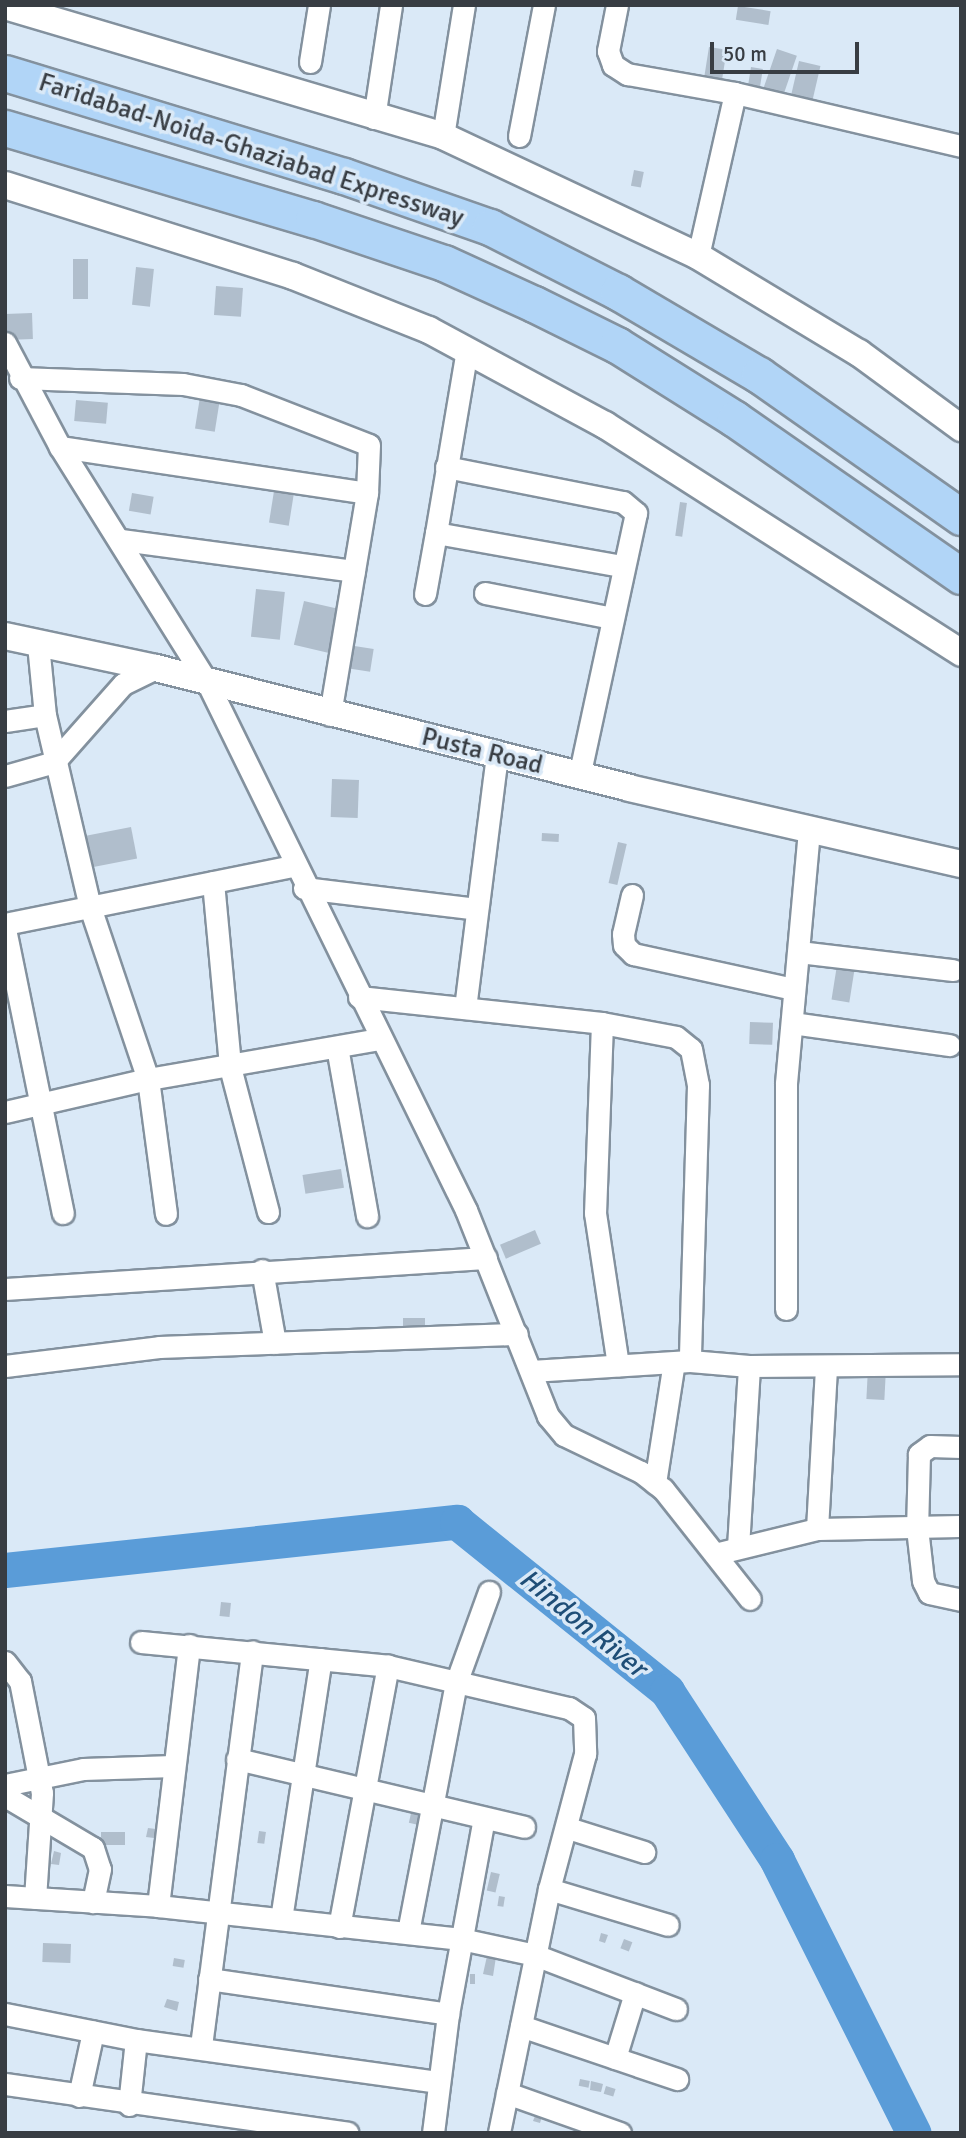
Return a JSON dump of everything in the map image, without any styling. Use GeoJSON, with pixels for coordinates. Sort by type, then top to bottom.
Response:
{"type":"FeatureCollection","features":[{"type":"Feature","properties":{"kind":"main road","name":"Faridabad-Noida-Ghaziabad Expressway"},"geometry":{"type":"LineString","coordinates":[[5,73],[344,176],[490,227],[618,292],[759,375],[961,517]]}},
{"type":"Feature","properties":{"kind":"main road","name":"Faridabad-Noida-Ghaziabad Expressway"},"geometry":{"type":"LineString","coordinates":[[5,128],[313,219],[444,263],[534,304],[617,345],[735,419],[961,576]]}},
{"type":"Feature","properties":{"kind":"street"},"geometry":{"type":"LineString","coordinates":[[310,62],[319,5]]}},
{"type":"Feature","properties":{"kind":"street"},"geometry":{"type":"LineString","coordinates":[[374,118],[391,5]]}},
{"type":"Feature","properties":{"kind":"street"},"geometry":{"type":"LineString","coordinates":[[443,136],[464,5]]}},
{"type":"Feature","properties":{"kind":"street"},"geometry":{"type":"LineString","coordinates":[[519,136],[544,5]]}},
{"type":"Feature","properties":{"kind":"street"},"geometry":{"type":"LineString","coordinates":[[617,5],[608,51],[613,65],[627,74],[735,93],[961,146]]}},
{"type":"Feature","properties":{"kind":"street"},"geometry":{"type":"LineString","coordinates":[[5,6],[374,118],[443,136],[698,256],[859,353],[961,428]]}},
{"type":"Feature","properties":{"kind":"street"},"geometry":{"type":"LineString","coordinates":[[698,256],[735,93]]}},
{"type":"Feature","properties":{"kind":"street"},"geometry":{"type":"LineString","coordinates":[[5,185],[368,303],[467,351],[606,425],[961,653]]}},
{"type":"Feature","properties":{"kind":"street"},"geometry":{"type":"LineString","coordinates":[[5,343],[20,378],[60,447],[122,540],[207,682],[293,866],[486,1258],[548,1416],[564,1436],[655,1483],[750,1599]]}},
{"type":"Feature","properties":{"kind":"street"},"geometry":{"type":"LineString","coordinates":[[425,594],[467,351]]}},
{"type":"Feature","properties":{"kind":"street"},"geometry":{"type":"LineString","coordinates":[[20,378],[183,384],[241,395],[369,445],[367,493],[330,715]]}},
{"type":"Feature","properties":{"kind":"street"},"geometry":{"type":"LineString","coordinates":[[60,447],[367,493]]}},
{"type":"Feature","properties":{"kind":"street"},"geometry":{"type":"LineString","coordinates":[[446,467],[633,506],[635,525],[622,566],[579,776]]}},
{"type":"Feature","properties":{"kind":"street"},"geometry":{"type":"LineString","coordinates":[[436,533],[622,566]]}},
{"type":"Feature","properties":{"kind":"street"},"geometry":{"type":"LineString","coordinates":[[122,540],[354,571]]}},
{"type":"Feature","properties":{"kind":"street"},"geometry":{"type":"LineString","coordinates":[[485,593],[612,618]]}},
{"type":"Feature","properties":{"kind":"street","name":"Pusta Road"},"geometry":{"type":"LineString","coordinates":[[5,636],[156,668],[330,715],[579,776],[961,864]]}},
{"type":"Feature","properties":{"kind":"street"},"geometry":{"type":"LineString","coordinates":[[38,644],[45,715],[54,762],[90,907],[148,1079],[166,1214]]}},
{"type":"Feature","properties":{"kind":"street"},"geometry":{"type":"LineString","coordinates":[[5,776],[54,762],[123,684],[156,668]]}},
{"type":"Feature","properties":{"kind":"street"},"geometry":{"type":"LineString","coordinates":[[5,721],[45,715]]}},
{"type":"Feature","properties":{"kind":"street"},"geometry":{"type":"LineString","coordinates":[[465,1008],[497,756]]}},
{"type":"Feature","properties":{"kind":"street"},"geometry":{"type":"LineString","coordinates":[[786,1310],[786,1083],[809,829]]}},
{"type":"Feature","properties":{"kind":"street"},"geometry":{"type":"LineString","coordinates":[[63,1213],[5,926],[293,866]]}},
{"type":"Feature","properties":{"kind":"street"},"geometry":{"type":"LineString","coordinates":[[213,882],[230,1067],[268,1212]]}},
{"type":"Feature","properties":{"kind":"street"},"geometry":{"type":"LineString","coordinates":[[304,888],[477,909]]}},
{"type":"Feature","properties":{"kind":"street"},"geometry":{"type":"LineString","coordinates":[[632,895],[622,934],[624,945],[633,954],[793,989]]}},
{"type":"Feature","properties":{"kind":"street"},"geometry":{"type":"LineString","coordinates":[[799,952],[953,971]]}},
{"type":"Feature","properties":{"kind":"street"},"geometry":{"type":"LineString","coordinates":[[359,997],[602,1023],[676,1037],[691,1049],[697,1065],[682,1361],[655,1483]]}},
{"type":"Feature","properties":{"kind":"street"},"geometry":{"type":"LineString","coordinates":[[602,1023],[595,1213],[618,1365]]}},
{"type":"Feature","properties":{"kind":"street"},"geometry":{"type":"LineString","coordinates":[[792,1024],[949,1045]]}},
{"type":"Feature","properties":{"kind":"street"},"geometry":{"type":"LineString","coordinates":[[5,1112],[148,1079],[230,1067],[380,1039]]}},
{"type":"Feature","properties":{"kind":"street"},"geometry":{"type":"LineString","coordinates":[[337,1047],[367,1216]]}},
{"type":"Feature","properties":{"kind":"street"},"geometry":{"type":"LineString","coordinates":[[5,1289],[262,1270],[486,1258]]}},
{"type":"Feature","properties":{"kind":"street"},"geometry":{"type":"LineString","coordinates":[[262,1270],[275,1343]]}},
{"type":"Feature","properties":{"kind":"street"},"geometry":{"type":"LineString","coordinates":[[5,1366],[113,1351],[517,1334]]}},
{"type":"Feature","properties":{"kind":"street"},"geometry":{"type":"LineString","coordinates":[[531,1371],[682,1361],[749,1366],[961,1364]]}},
{"type":"Feature","properties":{"kind":"street"},"geometry":{"type":"LineString","coordinates":[[738,1547],[749,1366]]}},
{"type":"Feature","properties":{"kind":"street"},"geometry":{"type":"LineString","coordinates":[[817,1529],[826,1366]]}},
{"type":"Feature","properties":{"kind":"street"},"geometry":{"type":"LineString","coordinates":[[961,1447],[930,1446],[919,1454],[917,1528],[923,1581],[929,1593],[961,1600]]}},
{"type":"Feature","properties":{"kind":"street"},"geometry":{"type":"LineString","coordinates":[[715,1554],[817,1529],[961,1526]]}},
{"type":"Feature","properties":{"kind":"street"},"geometry":{"type":"LineString","coordinates":[[408,1932],[456,1683],[489,1591]]}},
{"type":"Feature","properties":{"kind":"street"},"geometry":{"type":"LineString","coordinates":[[141,1642],[388,1666],[569,1708],[584,1718],[586,1744],[568,1828],[549,1889],[499,2133]]}},
{"type":"Feature","properties":{"kind":"street"},"geometry":{"type":"LineString","coordinates":[[158,1906],[189,1645]]}},
{"type":"Feature","properties":{"kind":"street"},"geometry":{"type":"LineString","coordinates":[[201,2046],[252,1651]]}},
{"type":"Feature","properties":{"kind":"street"},"geometry":{"type":"LineString","coordinates":[[281,1919],[306,1772],[321,1659]]}},
{"type":"Feature","properties":{"kind":"street"},"geometry":{"type":"LineString","coordinates":[[5,1662],[20,1681],[44,1818],[35,1898]]}},
{"type":"Feature","properties":{"kind":"street"},"geometry":{"type":"LineString","coordinates":[[340,1927],[363,1785],[388,1666]]}},
{"type":"Feature","properties":{"kind":"street"},"geometry":{"type":"LineString","coordinates":[[237,1759],[363,1785],[524,1827]]}},
{"type":"Feature","properties":{"kind":"street"},"geometry":{"type":"LineString","coordinates":[[5,1785],[83,1769],[173,1766]]}},
{"type":"Feature","properties":{"kind":"street"},"geometry":{"type":"LineString","coordinates":[[5,1796],[93,1848],[98,1856],[100,1869],[93,1902]]}},
{"type":"Feature","properties":{"kind":"street"},"geometry":{"type":"LineString","coordinates":[[433,2133],[437,2082],[448,2014],[484,1818]]}},
{"type":"Feature","properties":{"kind":"street"},"geometry":{"type":"LineString","coordinates":[[568,1828],[644,1852]]}},
{"type":"Feature","properties":{"kind":"street"},"geometry":{"type":"LineString","coordinates":[[549,1889],[668,1925]]}},
{"type":"Feature","properties":{"kind":"street"},"geometry":{"type":"LineString","coordinates":[[5,1896],[217,1911],[461,1939],[536,1955],[676,2008]]}},
{"type":"Feature","properties":{"kind":"street"},"geometry":{"type":"LineString","coordinates":[[209,1979],[448,2014]]}},
{"type":"Feature","properties":{"kind":"street"},"geometry":{"type":"LineString","coordinates":[[615,2058],[635,1993]]}},
{"type":"Feature","properties":{"kind":"street"},"geometry":{"type":"LineString","coordinates":[[5,2014],[136,2040],[201,2046],[437,2082]]}},
{"type":"Feature","properties":{"kind":"street"},"geometry":{"type":"LineString","coordinates":[[521,2026],[677,2079]]}},
{"type":"Feature","properties":{"kind":"street"},"geometry":{"type":"LineString","coordinates":[[79,2096],[93,2032]]}},
{"type":"Feature","properties":{"kind":"street"},"geometry":{"type":"LineString","coordinates":[[129,2105],[136,2040]]}},
{"type":"Feature","properties":{"kind":"street"},"geometry":{"type":"LineString","coordinates":[[5,2084],[129,2105],[348,2133]]}},
{"type":"Feature","properties":{"kind":"street"},"geometry":{"type":"LineString","coordinates":[[507,2093],[621,2133]]}},
{"type":"Feature","properties":{"kind":"building"},"geometry":{"type":"Polygon","coordinates":[[[738,6],[771,11],[768,25],[736,20],[738,6]]]}},
{"type":"Feature","properties":{"kind":"building"},"geometry":{"type":"Polygon","coordinates":[[[709,47],[727,50],[721,88],[703,86],[709,47]]]}},
{"type":"Feature","properties":{"kind":"building"},"geometry":{"type":"Polygon","coordinates":[[[777,49],[797,56],[783,97],[763,91],[777,49]]]}},
{"type":"Feature","properties":{"kind":"building"},"geometry":{"type":"Polygon","coordinates":[[[799,61],[820,66],[811,107],[790,102],[799,61]]]}},
{"type":"Feature","properties":{"kind":"building"},"geometry":{"type":"Polygon","coordinates":[[[751,67],[763,69],[759,93],[747,91],[751,67]]]}},
{"type":"Feature","properties":{"kind":"building"},"geometry":{"type":"Polygon","coordinates":[[[634,170],[644,172],[641,188],[631,186],[634,170]]]}},
{"type":"Feature","properties":{"kind":"building"},"geometry":{"type":"Polygon","coordinates":[[[73,259],[88,259],[88,299],[73,299],[73,259]]]}},
{"type":"Feature","properties":{"kind":"building"},"geometry":{"type":"Polygon","coordinates":[[[136,267],[154,269],[150,307],[132,305],[136,267]]]}},
{"type":"Feature","properties":{"kind":"building"},"geometry":{"type":"Polygon","coordinates":[[[216,286],[243,288],[241,317],[214,315],[216,286]]]}},
{"type":"Feature","properties":{"kind":"building"},"geometry":{"type":"Polygon","coordinates":[[[32,313],[33,339],[6,340],[5,314],[32,313]]]}},
{"type":"Feature","properties":{"kind":"building"},"geometry":{"type":"Polygon","coordinates":[[[200,397],[220,400],[215,432],[195,429],[200,397]]]}},
{"type":"Feature","properties":{"kind":"building"},"geometry":{"type":"Polygon","coordinates":[[[76,400],[108,403],[106,424],[74,421],[76,400]]]}},
{"type":"Feature","properties":{"kind":"building"},"geometry":{"type":"Polygon","coordinates":[[[274,491],[294,494],[289,526],[269,523],[274,491]]]}},
{"type":"Feature","properties":{"kind":"building"},"geometry":{"type":"Polygon","coordinates":[[[132,493],[154,497],[151,515],[129,511],[132,493]]]}},
{"type":"Feature","properties":{"kind":"building"},"geometry":{"type":"Polygon","coordinates":[[[680,502],[687,503],[682,537],[675,536],[680,502]]]}},
{"type":"Feature","properties":{"kind":"building"},"geometry":{"type":"Polygon","coordinates":[[[256,589],[285,592],[280,640],[251,637],[256,589]]]}},
{"type":"Feature","properties":{"kind":"building"},"geometry":{"type":"Polygon","coordinates":[[[304,601],[339,609],[329,653],[294,645],[304,601]]]}},
{"type":"Feature","properties":{"kind":"building"},"geometry":{"type":"Polygon","coordinates":[[[348,645],[374,649],[370,672],[344,668],[348,645]]]}},
{"type":"Feature","properties":{"kind":"building"},"geometry":{"type":"Polygon","coordinates":[[[332,779],[359,780],[358,818],[331,817],[332,779]]]}},
{"type":"Feature","properties":{"kind":"building"},"geometry":{"type":"Polygon","coordinates":[[[131,827],[137,858],[87,868],[81,837],[131,827]]]}},
{"type":"Feature","properties":{"kind":"building"},"geometry":{"type":"Polygon","coordinates":[[[542,833],[559,834],[559,842],[542,841],[542,833]]]}},
{"type":"Feature","properties":{"kind":"building"},"geometry":{"type":"Polygon","coordinates":[[[618,842],[627,844],[617,885],[609,883],[618,842]]]}},
{"type":"Feature","properties":{"kind":"building"},"geometry":{"type":"Polygon","coordinates":[[[837,965],[855,968],[849,1002],[832,1000],[837,965]]]}},
{"type":"Feature","properties":{"kind":"building"},"geometry":{"type":"Polygon","coordinates":[[[750,1022],[773,1023],[772,1045],[749,1044],[750,1022]]]}},
{"type":"Feature","properties":{"kind":"building"},"geometry":{"type":"Polygon","coordinates":[[[341,1169],[344,1188],[305,1194],[302,1175],[341,1169]]]}},
{"type":"Feature","properties":{"kind":"building"},"geometry":{"type":"Polygon","coordinates":[[[535,1230],[541,1244],[506,1259],[500,1245],[535,1230]]]}},
{"type":"Feature","properties":{"kind":"building"},"geometry":{"type":"Polygon","coordinates":[[[403,1318],[425,1318],[425,1331],[403,1331],[403,1318]]]}},
{"type":"Feature","properties":{"kind":"building"},"geometry":{"type":"Polygon","coordinates":[[[868,1368],[886,1369],[884,1400],[866,1399],[868,1368]]]}},
{"type":"Feature","properties":{"kind":"building"},"geometry":{"type":"Polygon","coordinates":[[[221,1602],[231,1603],[229,1617],[220,1616],[221,1602]]]}},
{"type":"Feature","properties":{"kind":"building"},"geometry":{"type":"Polygon","coordinates":[[[412,1809],[421,1811],[418,1825],[409,1823],[412,1809]]]}},
{"type":"Feature","properties":{"kind":"building"},"geometry":{"type":"Polygon","coordinates":[[[148,1828],[156,1829],[154,1838],[146,1837],[148,1828]]]}},
{"type":"Feature","properties":{"kind":"building"},"geometry":{"type":"Polygon","coordinates":[[[259,1831],[266,1832],[264,1844],[257,1843],[259,1831]]]}},
{"type":"Feature","properties":{"kind":"building"},"geometry":{"type":"Polygon","coordinates":[[[101,1832],[125,1832],[125,1845],[101,1845],[101,1832]]]}},
{"type":"Feature","properties":{"kind":"building"},"geometry":{"type":"Polygon","coordinates":[[[54,1851],[61,1853],[59,1865],[51,1864],[54,1851]]]}},
{"type":"Feature","properties":{"kind":"building"},"geometry":{"type":"Polygon","coordinates":[[[491,1872],[500,1874],[495,1893],[487,1891],[491,1872]]]}},
{"type":"Feature","properties":{"kind":"building"},"geometry":{"type":"Polygon","coordinates":[[[499,1896],[505,1897],[503,1907],[497,1906],[499,1896]]]}},
{"type":"Feature","properties":{"kind":"building"},"geometry":{"type":"Polygon","coordinates":[[[601,1933],[608,1935],[605,1943],[599,1941],[601,1933]]]}},
{"type":"Feature","properties":{"kind":"building"},"geometry":{"type":"Polygon","coordinates":[[[624,1939],[632,1942],[629,1952],[620,1948],[624,1939]]]}},
{"type":"Feature","properties":{"kind":"building"},"geometry":{"type":"Polygon","coordinates":[[[43,1943],[71,1944],[70,1963],[42,1962],[43,1943]]]}},
{"type":"Feature","properties":{"kind":"building"},"geometry":{"type":"Polygon","coordinates":[[[487,1956],[496,1957],[493,1976],[483,1974],[487,1956]]]}},
{"type":"Feature","properties":{"kind":"building"},"geometry":{"type":"Polygon","coordinates":[[[174,1958],[185,1960],[183,1968],[173,1966],[174,1958]]]}},
{"type":"Feature","properties":{"kind":"building"},"geometry":{"type":"Polygon","coordinates":[[[470,1974],[475,1974],[475,1984],[470,1984],[470,1974]]]}},
{"type":"Feature","properties":{"kind":"building"},"geometry":{"type":"Polygon","coordinates":[[[167,1999],[179,2002],[177,2011],[164,2007],[167,1999]]]}},
{"type":"Feature","properties":{"kind":"building"},"geometry":{"type":"Polygon","coordinates":[[[580,2079],[590,2081],[588,2088],[579,2086],[580,2079]]]}},
{"type":"Feature","properties":{"kind":"building"},"geometry":{"type":"Polygon","coordinates":[[[591,2081],[603,2084],[601,2092],[590,2090],[591,2081]]]}},
{"type":"Feature","properties":{"kind":"building"},"geometry":{"type":"Polygon","coordinates":[[[606,2086],[616,2089],[613,2097],[604,2094],[606,2086]]]}},
{"type":"Feature","properties":{"kind":"building"},"geometry":{"type":"Polygon","coordinates":[[[537,2111],[543,2113],[540,2123],[533,2121],[537,2111]]]}},
{"type":"Feature","properties":{"kind":"waterway","name":"Hindon River"},"geometry":{"type":"LineString","coordinates":[[5,1570],[457,1522],[667,1691],[777,1860],[914,2133]]}}]}
